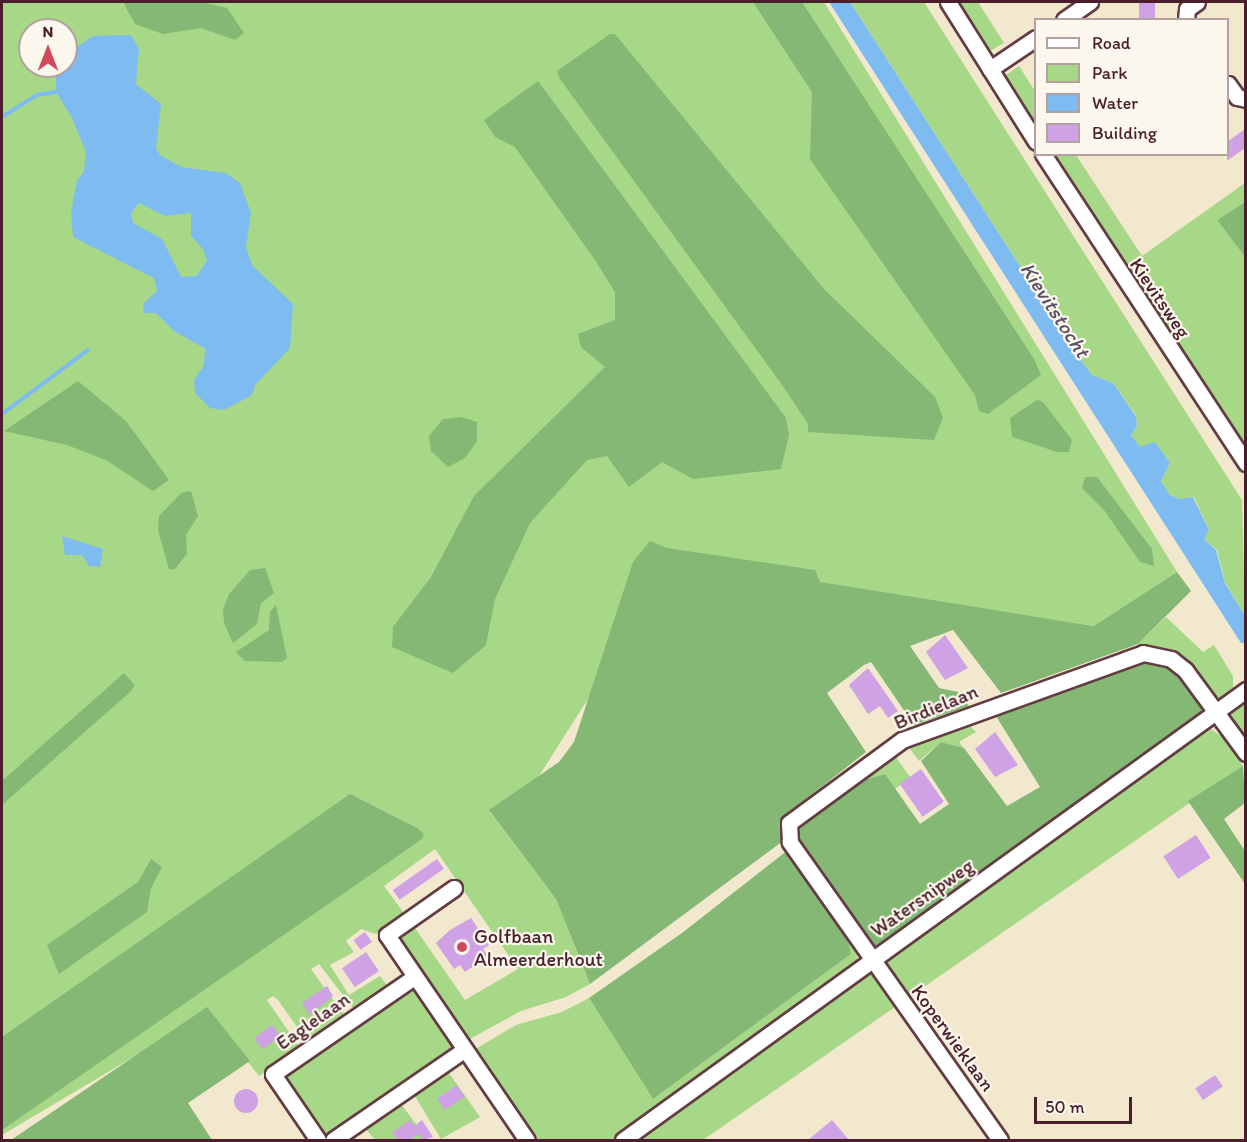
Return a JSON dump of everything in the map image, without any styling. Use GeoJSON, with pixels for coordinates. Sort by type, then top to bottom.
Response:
{"type":"FeatureCollection","features":[{"type":"Feature","properties":{"kind":"street"},"geometry":{"type":"LineString","coordinates":[[948,2],[1034,140]]}},
{"type":"Feature","properties":{"kind":"street"},"geometry":{"type":"LineString","coordinates":[[1067,18],[1090,2]]}},
{"type":"Feature","properties":{"kind":"street"},"geometry":{"type":"LineString","coordinates":[[1186,18],[1187,9],[1197,2]]}},
{"type":"Feature","properties":{"kind":"street"},"geometry":{"type":"LineString","coordinates":[[990,69],[1034,39]]}},
{"type":"Feature","properties":{"kind":"street"},"geometry":{"type":"LineString","coordinates":[[1229,87],[1237,97],[1245,99]]}},
{"type":"Feature","properties":{"kind":"street","name":"Kievitsweg"},"geometry":{"type":"LineString","coordinates":[[1044,156],[1245,464]]}},
{"type":"Feature","properties":{"kind":"street","name":"Birdielaan"},"geometry":{"type":"LineString","coordinates":[[871,960],[790,842],[787,831],[797,816],[872,761],[902,740],[1143,652],[1172,659],[1185,670],[1216,712]]}},
{"type":"Feature","properties":{"kind":"street","name":"Watersnipweg"},"geometry":{"type":"LineString","coordinates":[[623,1140],[1245,690]]}},
{"type":"Feature","properties":{"kind":"street"},"geometry":{"type":"LineString","coordinates":[[1216,712],[1245,753]]}},
{"type":"Feature","properties":{"kind":"street"},"geometry":{"type":"LineString","coordinates":[[454,888],[387,935],[527,1140]]}},
{"type":"Feature","properties":{"kind":"street","name":"Koperwieklaan"},"geometry":{"type":"LineString","coordinates":[[871,960],[1000,1140]]}},
{"type":"Feature","properties":{"kind":"street","name":"Eaglelaan"},"geometry":{"type":"LineString","coordinates":[[318,1140],[273,1074],[414,977]]}},
{"type":"Feature","properties":{"kind":"street"},"geometry":{"type":"LineString","coordinates":[[333,1140],[464,1050]]}},
{"type":"Feature","properties":{"kind":"green space"},"geometry":{"type":"Polygon","coordinates":[[[2,2],[824,2],[1177,572],[1095,626],[802,581],[600,680],[532,787],[491,813],[556,899],[590,984],[566,997],[521,1011],[466,1041],[396,941],[415,928],[465,1000],[518,969],[435,849],[384,886],[406,916],[376,934],[361,929],[346,941],[354,952],[330,965],[349,995],[380,976],[389,988],[356,1012],[319,964],[311,969],[345,1016],[309,1044],[278,1000],[273,996],[267,1000],[298,1045],[296,1053],[259,1076],[209,1012],[2,1135],[2,2]]]}},
{"type":"Feature","properties":{"kind":"green space"},"geometry":{"type":"Polygon","coordinates":[[[123,2],[201,2],[227,8],[244,33],[235,40],[201,28],[163,34],[135,24],[123,2]]]}},
{"type":"Feature","properties":{"kind":"green space"},"geometry":{"type":"Polygon","coordinates":[[[753,2],[802,2],[1034,359],[1041,375],[988,414],[979,411],[975,395],[810,159],[812,92],[753,2]]]}},
{"type":"Feature","properties":{"kind":"green space"},"geometry":{"type":"Polygon","coordinates":[[[850,2],[924,2],[1242,500],[1245,616],[1225,582],[1217,550],[1204,539],[1209,530],[1194,497],[1179,499],[1170,495],[1161,481],[1170,463],[1155,442],[1140,448],[1131,435],[1137,426],[1136,415],[1113,383],[1092,375],[1077,355],[850,2]]]}},
{"type":"Feature","properties":{"kind":"green space"},"geometry":{"type":"Polygon","coordinates":[[[955,2],[978,2],[1004,43],[988,52],[955,2]]]}},
{"type":"Feature","properties":{"kind":"green space"},"geometry":{"type":"Polygon","coordinates":[[[610,34],[615,34],[824,289],[935,397],[943,418],[934,440],[808,432],[808,424],[785,389],[560,79],[557,71],[610,34]]]}},
{"type":"Feature","properties":{"kind":"green space"},"geometry":{"type":"Polygon","coordinates":[[[1019,66],[1034,89],[1034,126],[1003,77],[1019,66]]]}},
{"type":"Feature","properties":{"kind":"green space"},"geometry":{"type":"Polygon","coordinates":[[[538,81],[786,418],[789,435],[781,469],[693,479],[662,462],[629,487],[607,456],[587,460],[530,523],[495,599],[486,645],[453,673],[392,647],[393,627],[431,577],[474,496],[605,367],[581,347],[578,334],[615,320],[615,292],[595,260],[515,147],[495,137],[484,120],[538,81]]]}},
{"type":"Feature","properties":{"kind":"green space"},"geometry":{"type":"Polygon","coordinates":[[[1053,156],[1077,156],[1142,256],[1245,183],[1245,202],[1217,220],[1245,257],[1245,454],[1053,156]]]}},
{"type":"Feature","properties":{"kind":"green space"},"geometry":{"type":"Polygon","coordinates":[[[1245,202],[1245,257],[1217,220],[1245,202]]]}},
{"type":"Feature","properties":{"kind":"green space"},"geometry":{"type":"Polygon","coordinates":[[[78,381],[126,421],[169,480],[153,491],[106,460],[67,445],[4,431],[78,381]]]}},
{"type":"Feature","properties":{"kind":"green space"},"geometry":{"type":"Polygon","coordinates":[[[1037,400],[1043,402],[1072,440],[1069,452],[1057,452],[1012,437],[1010,418],[1037,400]]]}},
{"type":"Feature","properties":{"kind":"green space"},"geometry":{"type":"Polygon","coordinates":[[[461,417],[477,422],[477,441],[465,458],[448,467],[431,451],[429,436],[443,419],[461,417]]]}},
{"type":"Feature","properties":{"kind":"green space"},"geometry":{"type":"Polygon","coordinates":[[[1085,477],[1097,477],[1152,549],[1154,566],[1140,562],[1104,510],[1082,488],[1085,477]]]}},
{"type":"Feature","properties":{"kind":"green space"},"geometry":{"type":"Polygon","coordinates":[[[191,491],[198,516],[186,535],[187,554],[174,570],[169,569],[158,530],[159,516],[181,493],[191,491]]]}},
{"type":"Feature","properties":{"kind":"green space"},"geometry":{"type":"Polygon","coordinates":[[[650,541],[667,548],[815,570],[820,582],[1094,626],[1177,572],[1191,591],[1138,644],[1001,693],[953,630],[910,646],[939,688],[958,692],[969,706],[914,725],[871,662],[864,665],[827,693],[866,752],[788,813],[781,825],[783,841],[590,984],[556,899],[489,810],[559,762],[574,742],[633,562],[650,541]]]}},
{"type":"Feature","properties":{"kind":"green space"},"geometry":{"type":"Polygon","coordinates":[[[265,568],[274,593],[261,603],[257,624],[233,643],[224,623],[223,609],[229,594],[250,570],[265,568]]]}},
{"type":"Feature","properties":{"kind":"green space"},"geometry":{"type":"Polygon","coordinates":[[[276,605],[287,658],[282,662],[245,661],[236,652],[269,630],[270,612],[276,605]]]}},
{"type":"Feature","properties":{"kind":"green space"},"geometry":{"type":"Polygon","coordinates":[[[1166,617],[1203,652],[1214,645],[1233,676],[1233,692],[1215,700],[1170,652],[1138,644],[1166,617]]]}},
{"type":"Feature","properties":{"kind":"green space"},"geometry":{"type":"Polygon","coordinates":[[[1143,657],[1163,661],[1179,671],[1202,701],[1201,715],[875,951],[793,836],[794,825],[860,781],[885,774],[920,824],[949,804],[921,761],[941,742],[964,748],[1007,806],[1040,787],[996,716],[1143,657]]]}},
{"type":"Feature","properties":{"kind":"green space"},"geometry":{"type":"Polygon","coordinates":[[[124,673],[135,685],[130,692],[2,805],[2,781],[124,673]]]}},
{"type":"Feature","properties":{"kind":"green space"},"geometry":{"type":"Polygon","coordinates":[[[1245,695],[1245,745],[1232,725],[1231,715],[1233,707],[1245,695]]]}},
{"type":"Feature","properties":{"kind":"green space"},"geometry":{"type":"Polygon","coordinates":[[[967,723],[976,732],[959,742],[964,748],[941,742],[919,761],[908,746],[967,723]]]}},
{"type":"Feature","properties":{"kind":"green space"},"geometry":{"type":"Polygon","coordinates":[[[1209,728],[1224,738],[1243,766],[703,1140],[642,1140],[1199,730],[1209,728]]]}},
{"type":"Feature","properties":{"kind":"green space"},"geometry":{"type":"Polygon","coordinates":[[[893,753],[910,777],[895,789],[885,774],[860,781],[893,753]]]}},
{"type":"Feature","properties":{"kind":"green space"},"geometry":{"type":"Polygon","coordinates":[[[1243,766],[1245,803],[1224,819],[1245,851],[1245,884],[1188,801],[1243,766]]]}},
{"type":"Feature","properties":{"kind":"green space"},"geometry":{"type":"Polygon","coordinates":[[[350,794],[417,828],[424,834],[422,839],[2,1130],[2,1037],[350,794]]]}},
{"type":"Feature","properties":{"kind":"green space"},"geometry":{"type":"Polygon","coordinates":[[[788,850],[847,936],[851,954],[653,1099],[589,998],[682,933],[788,850]]]}},
{"type":"Feature","properties":{"kind":"green space"},"geometry":{"type":"Polygon","coordinates":[[[151,859],[162,867],[151,888],[147,912],[59,974],[47,945],[138,882],[151,859]]]}},
{"type":"Feature","properties":{"kind":"green space"},"geometry":{"type":"Polygon","coordinates":[[[847,936],[857,952],[858,964],[615,1140],[534,1140],[474,1050],[516,1025],[562,1012],[589,998],[653,1099],[851,954],[847,936]]]}},
{"type":"Feature","properties":{"kind":"green space"},"geometry":{"type":"Polygon","coordinates":[[[410,990],[420,995],[452,1048],[447,1056],[327,1136],[319,1133],[287,1084],[288,1075],[410,990]]]}},
{"type":"Feature","properties":{"kind":"green space"},"geometry":{"type":"Polygon","coordinates":[[[207,1007],[250,1061],[188,1103],[212,1140],[11,1140],[207,1007]]]}},
{"type":"Feature","properties":{"kind":"green space"},"geometry":{"type":"Polygon","coordinates":[[[446,1069],[480,1117],[441,1139],[413,1093],[446,1069]]]}},
{"type":"Feature","properties":{"kind":"green space"},"geometry":{"type":"Polygon","coordinates":[[[401,1104],[428,1140],[375,1140],[366,1129],[401,1104]]]}},
{"type":"Feature","properties":{"kind":"water"},"geometry":{"type":"Polygon","coordinates":[[[829,2],[850,2],[1077,355],[1092,375],[1113,383],[1136,416],[1137,426],[1131,435],[1140,447],[1155,442],[1170,463],[1161,481],[1170,495],[1179,499],[1193,497],[1209,530],[1204,539],[1216,550],[1225,583],[1245,616],[1245,643],[1241,643],[829,2]]]}},
{"type":"Feature","properties":{"kind":"water"},"geometry":{"type":"Polygon","coordinates":[[[131,35],[139,49],[136,84],[161,104],[156,148],[160,155],[181,167],[226,173],[240,183],[251,213],[246,247],[252,265],[293,304],[290,348],[255,385],[252,395],[224,410],[210,408],[195,393],[194,380],[203,367],[206,349],[174,331],[156,313],[143,313],[144,303],[157,291],[154,278],[73,237],[71,212],[77,180],[84,172],[86,152],[72,118],[56,92],[56,78],[78,78],[78,47],[93,36],[131,35]],[[139,203],[131,213],[133,223],[162,239],[181,277],[197,276],[207,260],[203,249],[191,236],[191,213],[165,216],[139,203]]]}},
{"type":"Feature","properties":{"kind":"water"},"geometry":{"type":"Polygon","coordinates":[[[62,536],[103,549],[100,567],[89,566],[82,555],[65,555],[62,536]]]}},
{"type":"Feature","properties":{"kind":"building"},"geometry":{"type":"Polygon","coordinates":[[[1139,2],[1155,2],[1155,18],[1139,18],[1139,2]]]}},
{"type":"Feature","properties":{"kind":"building"},"geometry":{"type":"Polygon","coordinates":[[[1245,129],[1245,148],[1227,161],[1227,156],[1229,156],[1229,141],[1245,129]]]}},
{"type":"Feature","properties":{"kind":"building"},"geometry":{"type":"Polygon","coordinates":[[[945,635],[968,668],[945,680],[926,652],[945,635]]]}},
{"type":"Feature","properties":{"kind":"building"},"geometry":{"type":"Polygon","coordinates":[[[868,668],[898,711],[888,718],[880,706],[868,714],[849,685],[868,668]]]}},
{"type":"Feature","properties":{"kind":"building"},"geometry":{"type":"Polygon","coordinates":[[[995,732],[1018,765],[995,777],[975,749],[995,732]]]}},
{"type":"Feature","properties":{"kind":"building"},"geometry":{"type":"Polygon","coordinates":[[[921,769],[944,802],[923,817],[900,784],[921,769]]]}},
{"type":"Feature","properties":{"kind":"building"},"geometry":{"type":"Polygon","coordinates":[[[1196,835],[1211,858],[1178,879],[1163,856],[1196,835]]]}},
{"type":"Feature","properties":{"kind":"building"},"geometry":{"type":"Polygon","coordinates":[[[437,859],[444,869],[400,900],[393,890],[437,859]]]}},
{"type":"Feature","properties":{"kind":"building","name":"Golfbaan Almeerderhout"},"geometry":{"type":"Polygon","coordinates":[[[471,918],[489,945],[483,949],[488,956],[465,972],[460,965],[454,969],[436,943],[450,930],[471,918]]]}},
{"type":"Feature","properties":{"kind":"building"},"geometry":{"type":"Polygon","coordinates":[[[365,932],[372,942],[360,950],[354,940],[365,932]]]}},
{"type":"Feature","properties":{"kind":"building"},"geometry":{"type":"Polygon","coordinates":[[[366,952],[379,971],[355,987],[342,968],[366,952]]]}},
{"type":"Feature","properties":{"kind":"building"},"geometry":{"type":"Polygon","coordinates":[[[327,986],[333,996],[310,1015],[302,1003],[327,986]]]}},
{"type":"Feature","properties":{"kind":"building"},"geometry":{"type":"Polygon","coordinates":[[[272,1025],[280,1036],[262,1049],[254,1038],[272,1025]]]}},
{"type":"Feature","properties":{"kind":"building"},"geometry":{"type":"Polygon","coordinates":[[[1215,1075],[1223,1087],[1203,1100],[1195,1088],[1215,1075]]]}},
{"type":"Feature","properties":{"kind":"building"},"geometry":{"type":"Polygon","coordinates":[[[457,1085],[465,1097],[445,1110],[437,1098],[457,1085]]]}},
{"type":"Feature","properties":{"kind":"building"},"geometry":{"type":"Polygon","coordinates":[[[246,1089],[255,1092],[258,1101],[255,1110],[246,1113],[237,1110],[234,1101],[237,1092],[246,1089]]]}},
{"type":"Feature","properties":{"kind":"building"},"geometry":{"type":"Polygon","coordinates":[[[410,1120],[414,1126],[422,1120],[433,1137],[423,1140],[419,1134],[410,1140],[398,1140],[392,1133],[410,1120]]]}},
{"type":"Feature","properties":{"kind":"building"},"geometry":{"type":"Polygon","coordinates":[[[832,1120],[849,1140],[808,1140],[832,1120]]]}},
{"type":"Feature","properties":{"kind":"waterway"},"geometry":{"type":"LineString","coordinates":[[2,117],[37,95],[56,92]]}},
{"type":"Feature","properties":{"kind":"waterway"},"geometry":{"type":"LineString","coordinates":[[2,414],[88,350]]}},
{"type":"Feature","properties":{"kind":"place","name":"Golfbaan Almeerderhout"},"geometry":{"type":"Point","coordinates":[462,947]}},
{"type":"Feature","properties":{"kind":"water label","name":"Kievitstocht"},"geometry":{"type":"Point","coordinates":[1055,310]}}]}
